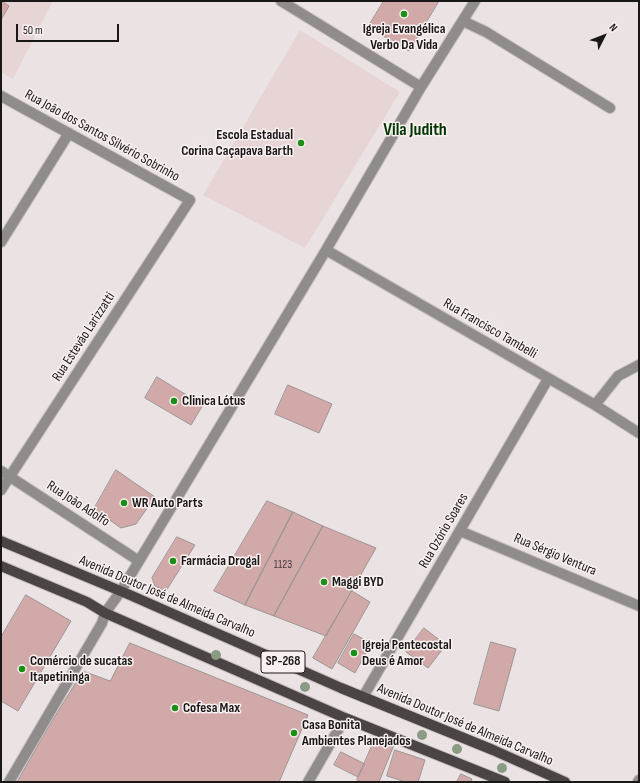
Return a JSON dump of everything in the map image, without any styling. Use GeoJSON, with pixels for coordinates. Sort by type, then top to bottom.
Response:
{"type":"FeatureCollection","features":[{"type":"Feature","properties":{"kind":"main road","name":"Avenida Doutor José de Almeida Carvalho"},"geometry":{"type":"LineString","coordinates":[[1,541],[121,591],[363,697],[493,750],[565,782]]}},
{"type":"Feature","properties":{"kind":"main road","name":"SP-268"},"geometry":{"type":"LineString","coordinates":[[1,566],[87,602],[105,612],[345,718],[505,782]]}},
{"type":"Feature","properties":{"kind":"street"},"geometry":{"type":"LineString","coordinates":[[281,1],[421,87]]}},
{"type":"Feature","properties":{"kind":"street"},"geometry":{"type":"LineString","coordinates":[[9,782],[102,624],[105,612],[121,591],[326,250],[421,87],[475,1]]}},
{"type":"Feature","properties":{"kind":"street"},"geometry":{"type":"LineString","coordinates":[[463,20],[486,32],[610,108]]}},
{"type":"Feature","properties":{"kind":"street","name":"Rua João dos Santos Silvério Sobrinho"},"geometry":{"type":"LineString","coordinates":[[1,96],[190,200]]}},
{"type":"Feature","properties":{"kind":"street"},"geometry":{"type":"LineString","coordinates":[[1,242],[69,133]]}},
{"type":"Feature","properties":{"kind":"street","name":"Rua Estevão Larizzatti"},"geometry":{"type":"LineString","coordinates":[[1,490],[5,474],[190,200]]}},
{"type":"Feature","properties":{"kind":"street","name":"Rua Francisco Tambelli"},"geometry":{"type":"LineString","coordinates":[[326,250],[548,379],[596,405],[639,433]]}},
{"type":"Feature","properties":{"kind":"street"},"geometry":{"type":"LineString","coordinates":[[596,405],[618,376],[639,365]]}},
{"type":"Feature","properties":{"kind":"street","name":"Rua Ozório Soares"},"geometry":{"type":"LineString","coordinates":[[363,697],[548,379]]}},
{"type":"Feature","properties":{"kind":"street","name":"Rua João Adolfo"},"geometry":{"type":"LineString","coordinates":[[5,474],[139,561]]}},
{"type":"Feature","properties":{"kind":"street","name":"Rua Sérgio Ventura"},"geometry":{"type":"LineString","coordinates":[[460,531],[639,606]]}},
{"type":"Feature","properties":{"kind":"street"},"geometry":{"type":"LineString","coordinates":[[308,782],[345,718]]}},
{"type":"Feature","properties":{"kind":"shaded area"},"geometry":{"type":"Polygon","coordinates":[[[1,1],[53,1],[13,79],[1,72],[1,1]]]}},
{"type":"Feature","properties":{"kind":"shaded area","name":"Escola Estadual Corina Caçapava Barth"},"geometry":{"type":"Polygon","coordinates":[[[300,30],[400,92],[305,248],[203,195],[300,30]]]}},
{"type":"Feature","properties":{"kind":"building"},"geometry":{"type":"Polygon","coordinates":[[[1,1],[9,6],[1,20],[1,1]]]}},
{"type":"Feature","properties":{"kind":"building","name":"Igreja Evangélica Verbo Da Vida"},"geometry":{"type":"Polygon","coordinates":[[[384,1],[439,1],[409,51],[368,27],[384,1]]]}},
{"type":"Feature","properties":{"kind":"building","name":"Clinica Lótus"},"geometry":{"type":"Polygon","coordinates":[[[157,377],[203,405],[191,425],[145,398],[157,377]]]}},
{"type":"Feature","properties":{"kind":"building"},"geometry":{"type":"Polygon","coordinates":[[[288,385],[332,404],[319,433],[275,414],[288,385]]]}},
{"type":"Feature","properties":{"kind":"building","name":"WR Auto Parts"},"geometry":{"type":"Polygon","coordinates":[[[116,470],[155,497],[136,524],[121,528],[94,509],[116,470]]]}},
{"type":"Feature","properties":{"kind":"building"},"geometry":{"type":"Polygon","coordinates":[[[267,501],[293,512],[245,605],[214,591],[267,501]]]}},
{"type":"Feature","properties":{"kind":"building"},"geometry":{"type":"Polygon","coordinates":[[[293,512],[323,526],[274,616],[245,605],[293,512]]]}},
{"type":"Feature","properties":{"kind":"building","name":"Maggi BYD"},"geometry":{"type":"Polygon","coordinates":[[[323,526],[376,548],[326,636],[274,616],[323,526]]]}},
{"type":"Feature","properties":{"kind":"building","name":"Farmácia Drogal"},"geometry":{"type":"Polygon","coordinates":[[[177,537],[195,545],[166,591],[155,586],[152,578],[177,537]]]}},
{"type":"Feature","properties":{"kind":"building"},"geometry":{"type":"Polygon","coordinates":[[[352,591],[370,602],[332,669],[313,658],[352,591]]]}},
{"type":"Feature","properties":{"kind":"building","name":"Comércio de sucatas Itapetininga"},"geometry":{"type":"Polygon","coordinates":[[[26,595],[71,621],[18,711],[1,701],[1,637],[26,595]]]}},
{"type":"Feature","properties":{"kind":"building"},"geometry":{"type":"Polygon","coordinates":[[[424,628],[446,645],[428,668],[406,652],[424,628]]]}},
{"type":"Feature","properties":{"kind":"building","name":"Igreja Pentecostal Deus é Amor"},"geometry":{"type":"Polygon","coordinates":[[[354,634],[371,643],[355,673],[338,663],[354,634]]]}},
{"type":"Feature","properties":{"kind":"building"},"geometry":{"type":"Polygon","coordinates":[[[491,642],[516,649],[499,711],[474,704],[491,642]]]}},
{"type":"Feature","properties":{"kind":"building","name":"Cofesa Max"},"geometry":{"type":"Polygon","coordinates":[[[130,643],[308,715],[279,782],[17,782],[47,729],[83,671],[110,681],[130,643]]]}},
{"type":"Feature","properties":{"kind":"building"},"geometry":{"type":"Polygon","coordinates":[[[376,737],[394,745],[379,782],[362,782],[357,780],[376,737]]]}},
{"type":"Feature","properties":{"kind":"building"},"geometry":{"type":"Polygon","coordinates":[[[395,750],[425,760],[418,782],[406,782],[387,776],[395,750]]]}},
{"type":"Feature","properties":{"kind":"building"},"geometry":{"type":"Polygon","coordinates":[[[341,752],[365,764],[358,777],[334,765],[341,752]]]}},
{"type":"Feature","properties":{"kind":"building"},"geometry":{"type":"Polygon","coordinates":[[[461,774],[472,779],[471,782],[457,782],[461,774]]]}},
{"type":"Feature","properties":{"kind":"place","name":"Igreja Evangélica Verbo Da Vida"},"geometry":{"type":"Point","coordinates":[404,14]}},
{"type":"Feature","properties":{"kind":"place","name":"Escola Estadual Corina Caçapava Barth"},"geometry":{"type":"Point","coordinates":[301,143]}},
{"type":"Feature","properties":{"kind":"place","name":"Clinica Lótus"},"geometry":{"type":"Point","coordinates":[174,401]}},
{"type":"Feature","properties":{"kind":"place","name":"WR Auto Parts"},"geometry":{"type":"Point","coordinates":[124,503]}},
{"type":"Feature","properties":{"kind":"place","name":"Farmácia Drogal"},"geometry":{"type":"Point","coordinates":[173,561]}},
{"type":"Feature","properties":{"kind":"place","name":"Maggi BYD"},"geometry":{"type":"Point","coordinates":[324,582]}},
{"type":"Feature","properties":{"kind":"place","name":"Igreja Pentecostal Deus é Amor"},"geometry":{"type":"Point","coordinates":[354,653]}},
{"type":"Feature","properties":{"kind":"place","name":"Comércio de sucatas Itapetininga"},"geometry":{"type":"Point","coordinates":[22,669]}},
{"type":"Feature","properties":{"kind":"place","name":"Cofesa Max"},"geometry":{"type":"Point","coordinates":[175,708]}},
{"type":"Feature","properties":{"kind":"place","name":"Casa Bonita Ambientes Planejados"},"geometry":{"type":"Point","coordinates":[294,733]}},
{"type":"Feature","properties":{"kind":"district","name":"Vila Judith"},"geometry":{"type":"Point","coordinates":[415,130]}}]}
